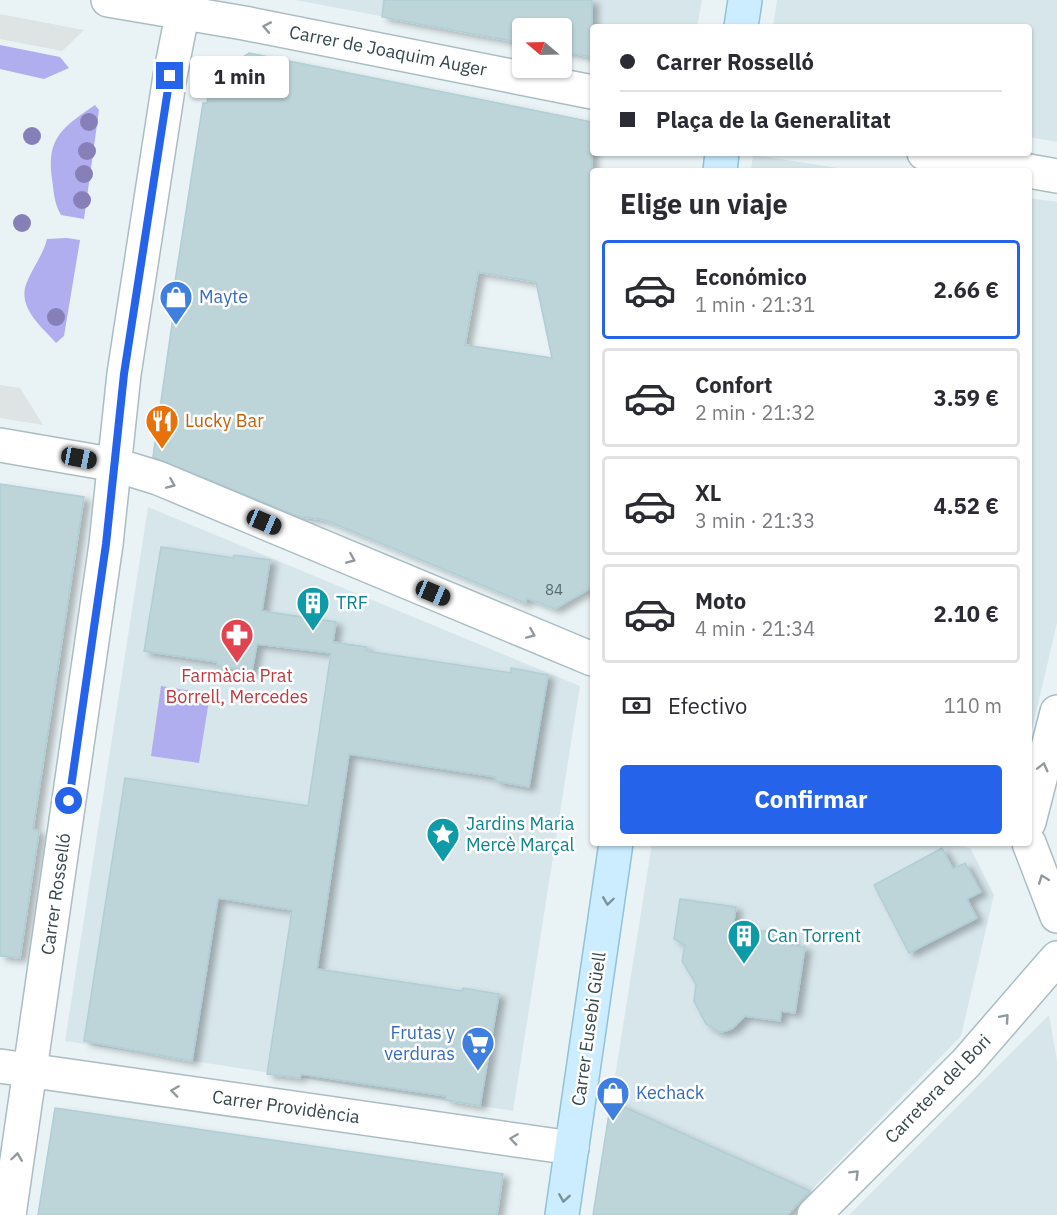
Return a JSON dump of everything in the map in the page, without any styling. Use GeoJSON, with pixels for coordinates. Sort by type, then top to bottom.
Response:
{"type":"FeatureCollection","features":[{"type":"Feature","properties":{"kind":"street","name":"Carrer de Joaquim Auger"},"geometry":{"type":"LineString","coordinates":[[108,0],[184,6],[590,92]]}},
{"type":"Feature","properties":{"kind":"street"},"geometry":{"type":"LineString","coordinates":[[741,24],[745,0]]}},
{"type":"Feature","properties":{"kind":"street","name":"Carrer Rosselló"},"geometry":{"type":"LineString","coordinates":[[9,1215],[15,1068],[116,465],[124,374],[170,76],[184,6]]}},
{"type":"Feature","properties":{"kind":"street"},"geometry":{"type":"LineString","coordinates":[[941,156],[1011,168]]}},
{"type":"Feature","properties":{"kind":"street"},"geometry":{"type":"LineString","coordinates":[[1032,172],[1057,176]]}},
{"type":"Feature","properties":{"kind":"street"},"geometry":{"type":"LineString","coordinates":[[0,445],[116,465],[158,478],[590,659]]}},
{"type":"Feature","properties":{"kind":"street"},"geometry":{"type":"LineString","coordinates":[[1032,810],[1057,712]]}},
{"type":"Feature","properties":{"kind":"street","name":"Carrer Eusebi Güell"},"geometry":{"type":"LineString","coordinates":[[562,1215],[616,846]]}},
{"type":"Feature","properties":{"kind":"street"},"geometry":{"type":"LineString","coordinates":[[1030,846],[1057,916]]}},
{"type":"Feature","properties":{"kind":"street","name":"Carretera del Bori"},"geometry":{"type":"LineString","coordinates":[[814,1215],[966,1063],[1057,958]]}},
{"type":"Feature","properties":{"kind":"street","name":"Carrer Providència"},"geometry":{"type":"LineString","coordinates":[[15,1068],[572,1148]]}},
{"type":"Feature","properties":{"kind":"shaded area"},"geometry":{"type":"Polygon","coordinates":[[[296,0],[702,0],[698,24],[590,24],[590,57],[572,53],[572,18],[512,18],[512,41],[296,0]]]}},
{"type":"Feature","properties":{"kind":"shaded area"},"geometry":{"type":"Polygon","coordinates":[[[777,0],[1057,0],[1057,142],[1032,138],[1032,24],[773,24],[777,0]]]}},
{"type":"Feature","properties":{"kind":"shaded area"},"geometry":{"type":"Polygon","coordinates":[[[0,14],[84,30],[62,51],[0,39],[0,14]]]}},
{"type":"Feature","properties":{"kind":"shaded area"},"geometry":{"type":"Polygon","coordinates":[[[0,45],[60,57],[69,68],[44,79],[0,69],[0,45]]]}},
{"type":"Feature","properties":{"kind":"shaded area"},"geometry":{"type":"Polygon","coordinates":[[[95,105],[99,110],[84,219],[61,215],[52,179],[52,153],[55,143],[66,127],[95,105]]]}},
{"type":"Feature","properties":{"kind":"shaded area"},"geometry":{"type":"Polygon","coordinates":[[[753,156],[760,156],[838,168],[751,168],[753,156]]]}},
{"type":"Feature","properties":{"kind":"shaded area"},"geometry":{"type":"Polygon","coordinates":[[[1032,198],[1057,202],[1057,623],[1032,730],[1032,198]]]}},
{"type":"Feature","properties":{"kind":"shaded area"},"geometry":{"type":"Polygon","coordinates":[[[47,239],[80,240],[64,336],[56,343],[32,316],[25,300],[25,291],[47,239]]]}},
{"type":"Feature","properties":{"kind":"shaded area"},"geometry":{"type":"Polygon","coordinates":[[[0,385],[20,388],[43,425],[0,418],[0,385]]]}},
{"type":"Feature","properties":{"kind":"shaded area"},"geometry":{"type":"Polygon","coordinates":[[[148,507],[580,686],[513,1111],[65,1041],[148,507]]]}},
{"type":"Feature","properties":{"kind":"shaded area"},"geometry":{"type":"Polygon","coordinates":[[[161,686],[210,694],[199,763],[151,756],[161,686]]]}},
{"type":"Feature","properties":{"kind":"shaded area"},"geometry":{"type":"Polygon","coordinates":[[[652,846],[963,846],[971,849],[994,895],[961,1036],[787,1215],[593,1215],[652,846]]]}},
{"type":"Feature","properties":{"kind":"shaded area"},"geometry":{"type":"Polygon","coordinates":[[[1049,1015],[1057,1060],[1057,1215],[849,1215],[1049,1015]]]}},
{"type":"Feature","properties":{"kind":"building"},"geometry":{"type":"Polygon","coordinates":[[[384,0],[592,0],[590,57],[572,53],[572,18],[512,18],[512,41],[382,17],[384,0]]]}},
{"type":"Feature","properties":{"kind":"building"},"geometry":{"type":"Polygon","coordinates":[[[249,53],[590,122],[592,168],[590,168],[590,588],[555,609],[527,598],[525,603],[325,520],[297,516],[153,457],[177,289],[174,288],[203,103],[207,103],[211,79],[249,53]],[[478,272],[465,345],[552,358],[536,282],[478,272]]]}},
{"type":"Feature","properties":{"kind":"building"},"geometry":{"type":"Polygon","coordinates":[[[0,484],[84,497],[33,829],[39,831],[20,958],[0,956],[0,484]]]}},
{"type":"Feature","properties":{"kind":"building"},"geometry":{"type":"Polygon","coordinates":[[[161,547],[234,558],[234,555],[270,560],[262,611],[336,622],[333,642],[366,647],[366,651],[511,673],[511,668],[548,675],[529,787],[495,781],[496,777],[349,754],[317,969],[462,991],[463,988],[499,994],[480,1106],[446,1100],[446,1096],[301,1074],[300,1078],[267,1074],[292,910],[218,898],[192,1061],[84,1041],[125,778],[308,806],[331,653],[257,644],[252,671],[217,666],[217,662],[144,651],[161,547]]]}},
{"type":"Feature","properties":{"kind":"building"},"geometry":{"type":"Polygon","coordinates":[[[942,848],[953,869],[965,863],[981,892],[967,899],[977,918],[909,953],[874,885],[942,848]]]}},
{"type":"Feature","properties":{"kind":"building","name":"Can Torrent"},"geometry":{"type":"Polygon","coordinates":[[[680,899],[736,907],[733,927],[792,935],[791,945],[805,947],[795,1013],[781,1011],[780,1021],[745,1016],[733,1028],[719,1032],[706,1024],[694,1001],[696,984],[682,961],[685,945],[674,939],[680,899]]]}},
{"type":"Feature","properties":{"kind":"building"},"geometry":{"type":"Polygon","coordinates":[[[611,1101],[810,1191],[787,1215],[593,1215],[611,1101]]]}},
{"type":"Feature","properties":{"kind":"building"},"geometry":{"type":"Polygon","coordinates":[[[55,1108],[503,1174],[497,1215],[38,1215],[55,1108]]]}},
{"type":"Feature","properties":{"kind":"place","name":"Mayte"},"geometry":{"type":"Point","coordinates":[176,326]}},
{"type":"Feature","properties":{"kind":"place","name":"Lucky Bar"},"geometry":{"type":"Point","coordinates":[162,450]}},
{"type":"Feature","properties":{"kind":"place","name":"TRF"},"geometry":{"type":"Point","coordinates":[313,632]}},
{"type":"Feature","properties":{"kind":"place","name":"Farmàcia Prat Borrell, Mercedes"},"geometry":{"type":"Point","coordinates":[237,664]}},
{"type":"Feature","properties":{"kind":"place","name":"Jardins Maria Mercè Marçal"},"geometry":{"type":"Point","coordinates":[443,863]}},
{"type":"Feature","properties":{"kind":"place","name":"Can Torrent"},"geometry":{"type":"Point","coordinates":[744,965]}},
{"type":"Feature","properties":{"kind":"place","name":"Frutas y verduras"},"geometry":{"type":"Point","coordinates":[478,1072]}},
{"type":"Feature","properties":{"kind":"place","name":"Kechack"},"geometry":{"type":"Point","coordinates":[613,1122]}},
{"type":"Feature","properties":{"kind":"route"},"geometry":{"type":"LineString","coordinates":[[69,801],[106,544],[124,374],[170,76]]}}]}
